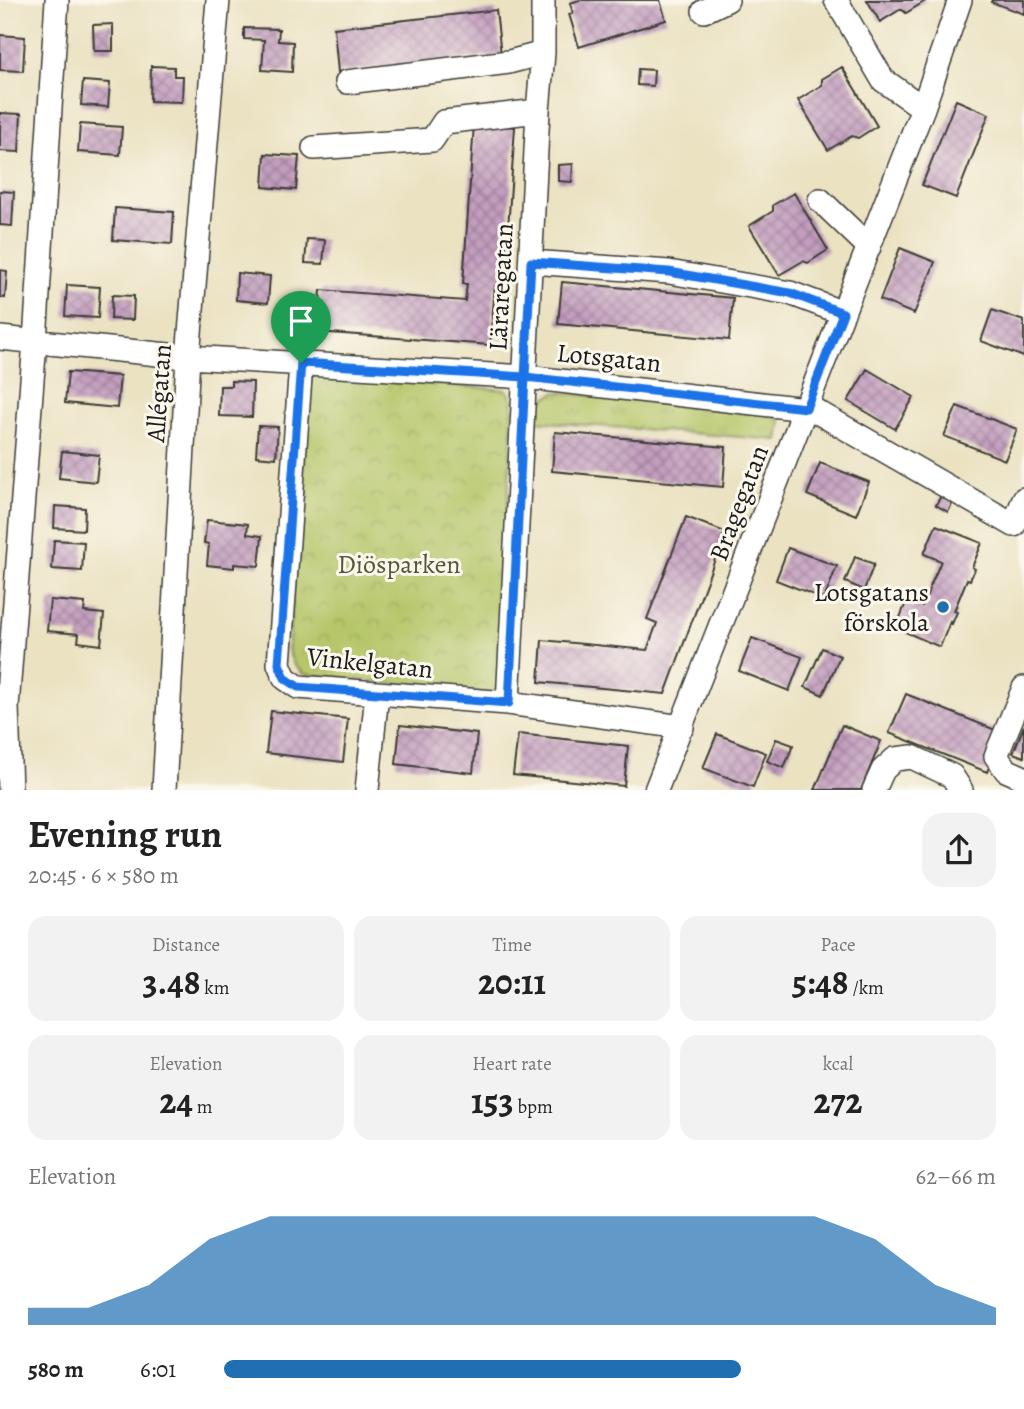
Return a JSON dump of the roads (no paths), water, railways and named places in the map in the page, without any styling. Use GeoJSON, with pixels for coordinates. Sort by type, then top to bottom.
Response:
{"type":"FeatureCollection","features":[{"type":"Feature","properties":{"kind":"street"},"geometry":{"type":"LineString","coordinates":[[10,789],[7,707],[35,341],[57,0]]}},
{"type":"Feature","properties":{"kind":"street","name":"Allégatan"},"geometry":{"type":"LineString","coordinates":[[164,789],[188,357],[218,0]]}},
{"type":"Feature","properties":{"kind":"street","name":"Läraregatan"},"geometry":{"type":"LineString","coordinates":[[509,703],[543,52],[543,0]]}},
{"type":"Feature","properties":{"kind":"street"},"geometry":{"type":"LineString","coordinates":[[704,11],[727,0]]}},
{"type":"Feature","properties":{"kind":"street"},"geometry":{"type":"LineString","coordinates":[[836,0],[883,80],[923,108]]}},
{"type":"Feature","properties":{"kind":"street","name":"Bragegatan"},"geometry":{"type":"LineString","coordinates":[[656,789],[923,108],[960,0]]}},
{"type":"Feature","properties":{"kind":"street"},"geometry":{"type":"LineString","coordinates":[[347,82],[509,62],[543,52]]}},
{"type":"Feature","properties":{"kind":"street"},"geometry":{"type":"LineString","coordinates":[[314,148],[432,140],[444,122],[538,111]]}},
{"type":"Feature","properties":{"kind":"street"},"geometry":{"type":"LineString","coordinates":[[820,200],[869,247]]}},
{"type":"Feature","properties":{"kind":"street"},"geometry":{"type":"LineString","coordinates":[[531,262],[669,272],[790,293],[843,313]]}},
{"type":"Feature","properties":{"kind":"street","name":"Lotsgatan"},"geometry":{"type":"LineString","coordinates":[[0,338],[188,357],[525,377],[806,408],[814,410],[1014,525],[1024,499]]}},
{"type":"Feature","properties":{"kind":"street","name":"Vinkelgatan"},"geometry":{"type":"LineString","coordinates":[[301,363],[279,664],[285,678],[298,687],[509,703],[682,727]]}},
{"type":"Feature","properties":{"kind":"street"},"geometry":{"type":"LineString","coordinates":[[1024,688],[996,756],[1006,770],[1024,778]]}},
{"type":"Feature","properties":{"kind":"street"},"geometry":{"type":"LineString","coordinates":[[367,789],[377,694]]}},
{"type":"Feature","properties":{"kind":"street"},"geometry":{"type":"LineString","coordinates":[[874,789],[883,770],[894,759],[912,757],[952,776],[961,789]]}},
{"type":"Feature","properties":{"kind":"place","name":"Lotsgatans förskola"},"geometry":{"type":"Point","coordinates":[943,607]}},
{"type":"Feature","properties":{"kind":"park label","name":"Diösparken"},"geometry":{"type":"Point","coordinates":[399,564]}}]}
